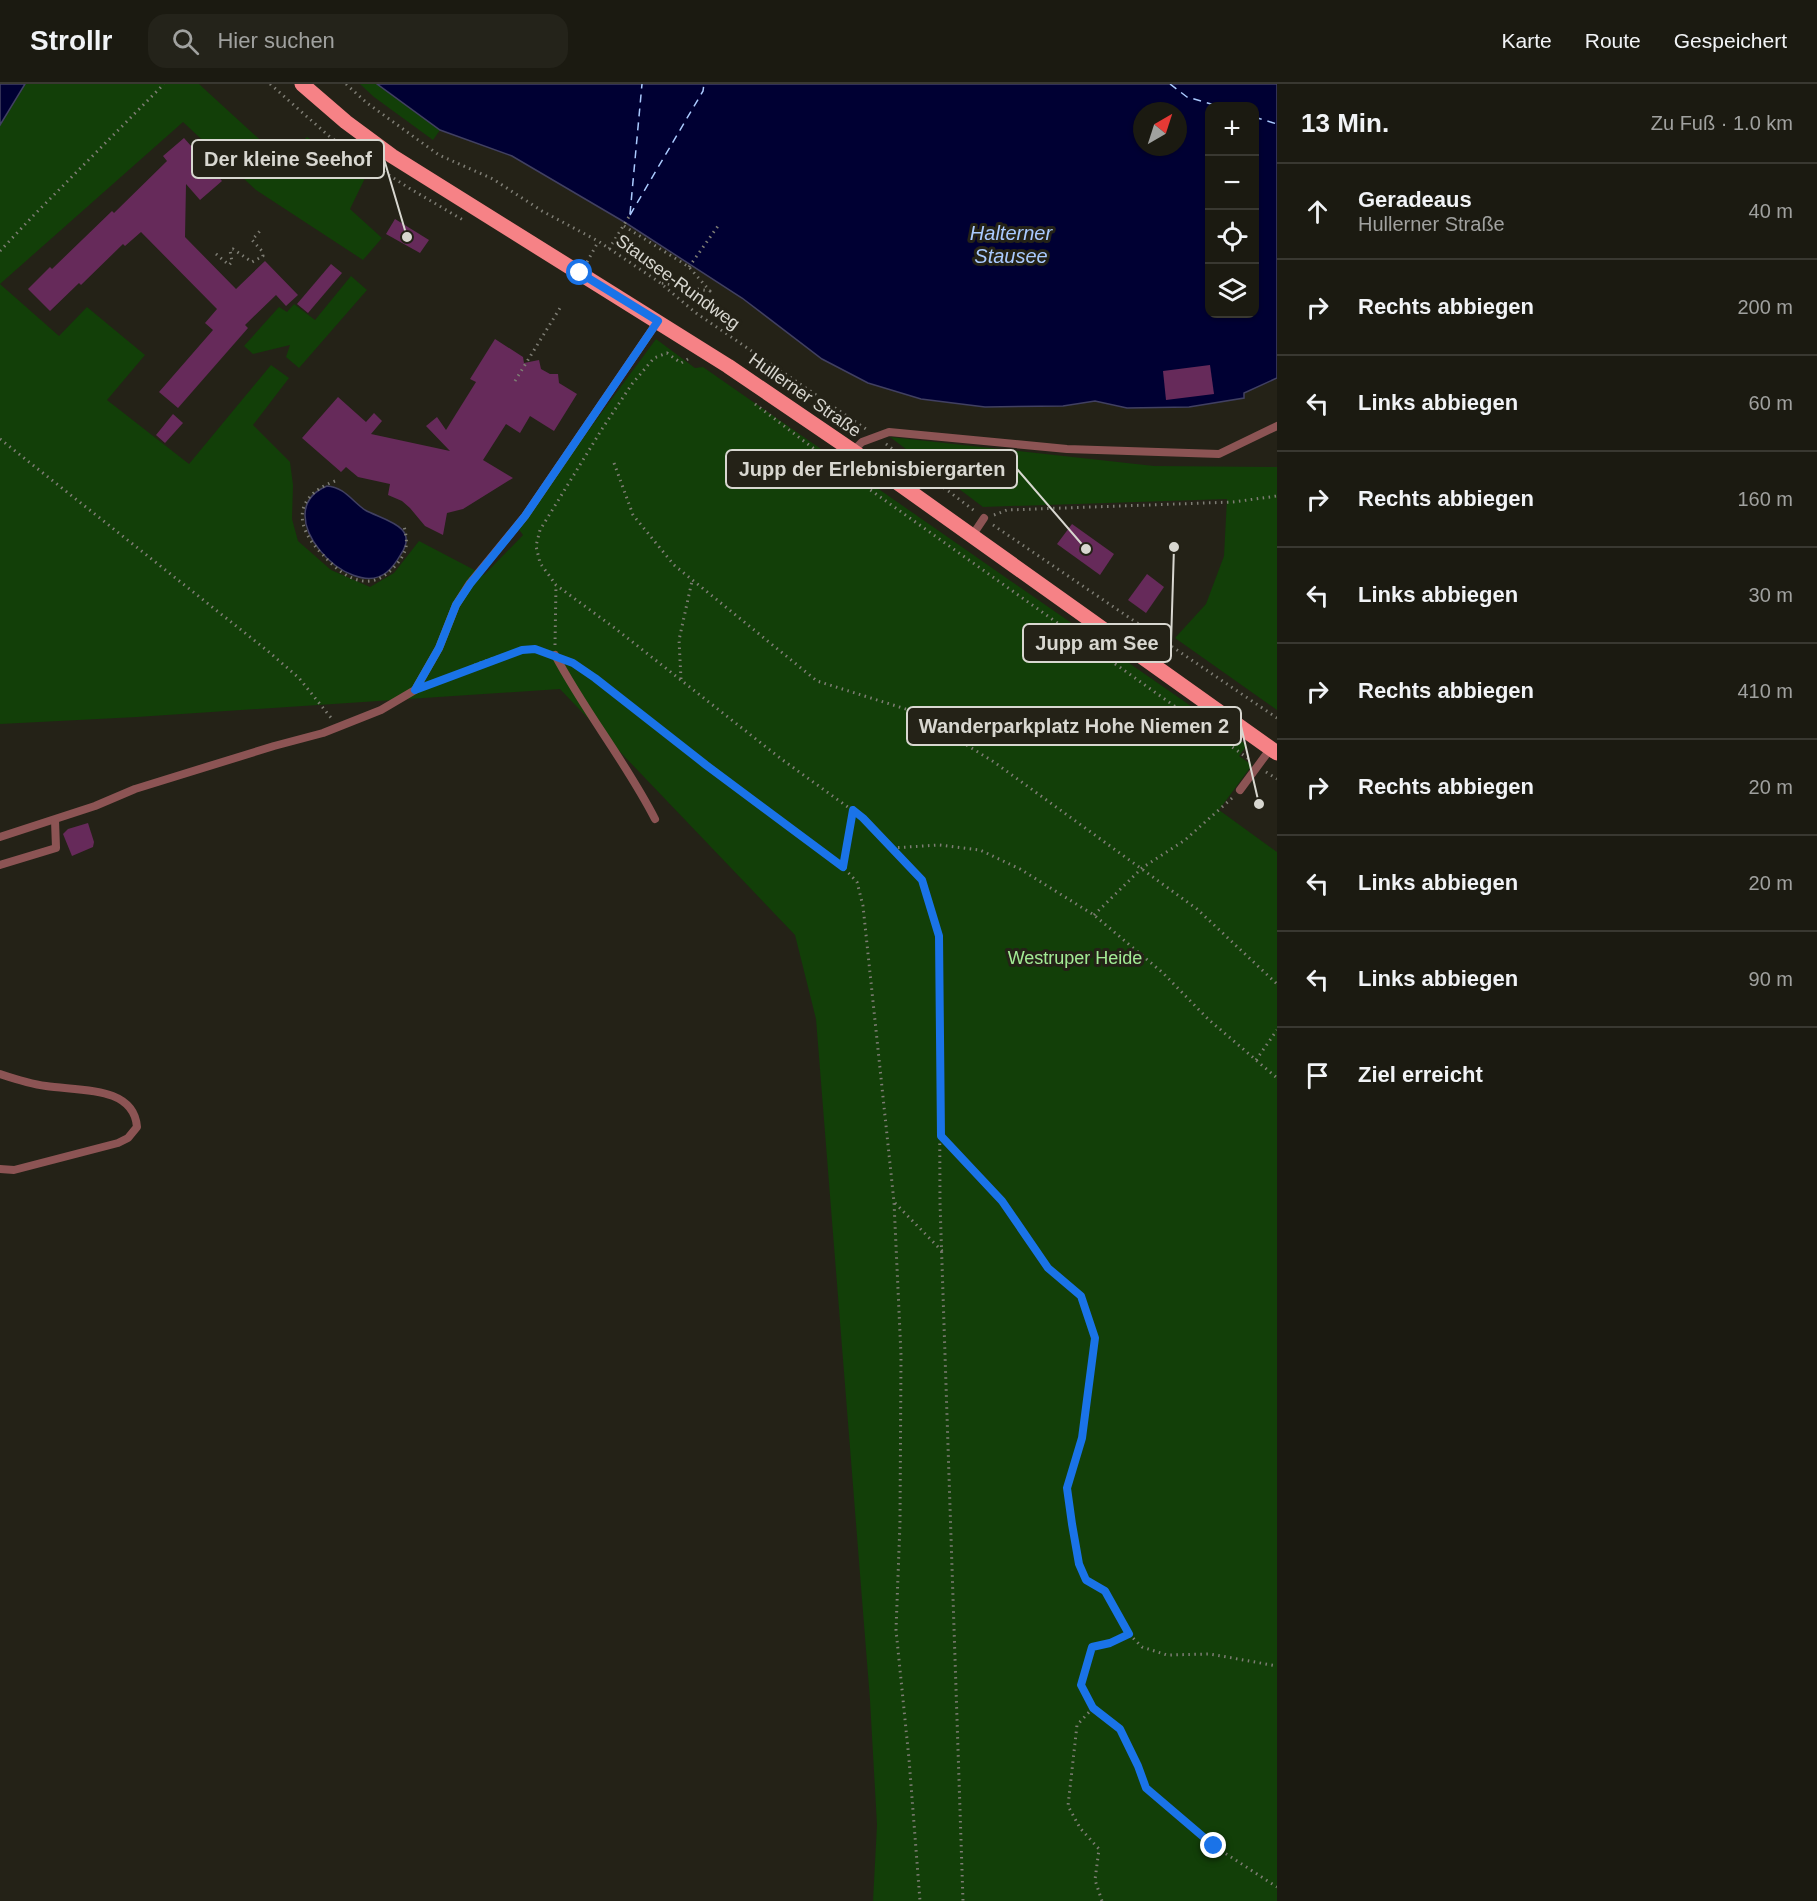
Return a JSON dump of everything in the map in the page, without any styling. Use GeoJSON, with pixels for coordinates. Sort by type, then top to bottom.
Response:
{"type":"FeatureCollection","features":[{"type":"Feature","properties":{"kind":"main road","name":"Hullerner Straße"},"geometry":{"type":"LineString","coordinates":[[302,84],[346,122],[392,156],[728,366],[1274,751]]}},
{"type":"Feature","properties":{"kind":"lane"},"geometry":{"type":"LineString","coordinates":[[0,837],[55,820],[135,789],[337,728],[381,710],[415,690],[439,648],[456,605],[470,584],[525,516],[658,321]]}},
{"type":"Feature","properties":{"kind":"lane"},"geometry":{"type":"LineString","coordinates":[[853,452],[862,442],[875,435],[889,432],[1067,449],[1219,454],[1277,426]]}},
{"type":"Feature","properties":{"kind":"lane"},"geometry":{"type":"LineString","coordinates":[[972,536],[984,519]]}},
{"type":"Feature","properties":{"kind":"lane"},"geometry":{"type":"LineString","coordinates":[[555,656],[570,683],[642,792],[655,819]]}},
{"type":"Feature","properties":{"kind":"lane"},"geometry":{"type":"LineString","coordinates":[[1240,790],[1258,766],[1274,751]]}},
{"type":"Feature","properties":{"kind":"lane"},"geometry":{"type":"LineString","coordinates":[[0,865],[56,848],[55,820]]}},
{"type":"Feature","properties":{"kind":"lane"},"geometry":{"type":"LineString","coordinates":[[0,1074],[44,1086],[113,1096],[130,1106],[136,1117],[136,1127],[128,1137],[118,1143],[14,1170],[0,1169]]}},
{"type":"Feature","properties":{"kind":"path"},"geometry":{"type":"LineString","coordinates":[[0,251],[164,84]]}},
{"type":"Feature","properties":{"kind":"path","name":"Stausee-Rundweg"},"geometry":{"type":"LineString","coordinates":[[346,84],[367,103],[439,155],[493,179],[542,211],[598,242],[659,282],[696,313],[875,435],[1040,559],[1277,718]]}},
{"type":"Feature","properties":{"kind":"path"},"geometry":{"type":"LineString","coordinates":[[609,249],[630,215]]}},
{"type":"Feature","properties":{"kind":"path"},"geometry":{"type":"LineString","coordinates":[[624,226],[689,267],[710,291],[659,282]]}},
{"type":"Feature","properties":{"kind":"path"},"geometry":{"type":"LineString","coordinates":[[689,267],[718,226]]}},
{"type":"Feature","properties":{"kind":"path"},"geometry":{"type":"LineString","coordinates":[[216,254],[229,266],[232,262],[230,250],[233,249],[252,262],[263,256],[262,251],[252,240],[260,231]]}},
{"type":"Feature","properties":{"kind":"path"},"geometry":{"type":"LineString","coordinates":[[586,262],[598,242]]}},
{"type":"Feature","properties":{"kind":"path"},"geometry":{"type":"LineString","coordinates":[[515,381],[560,308]]}},
{"type":"Feature","properties":{"kind":"path"},"geometry":{"type":"LineString","coordinates":[[691,357],[681,363],[667,353],[660,354],[642,372],[602,429],[540,530],[536,546],[540,562],[556,585],[780,758],[863,818],[922,880],[939,936],[940,1203],[963,1901]]}},
{"type":"Feature","properties":{"kind":"path"},"geometry":{"type":"LineString","coordinates":[[748,399],[838,467],[1277,779]]}},
{"type":"Feature","properties":{"kind":"path"},"geometry":{"type":"LineString","coordinates":[[0,439],[269,652],[299,678],[330,715],[337,728]]}},
{"type":"Feature","properties":{"kind":"path"},"geometry":{"type":"LineString","coordinates":[[614,463],[633,515],[674,565],[817,681],[912,711],[994,762],[1197,909],[1277,984]]}},
{"type":"Feature","properties":{"kind":"path"},"geometry":{"type":"LineString","coordinates":[[334,481],[321,486],[306,500],[302,509],[302,521],[306,534],[315,547],[336,568],[357,580],[371,581],[382,578],[392,571],[408,543],[404,526]]}},
{"type":"Feature","properties":{"kind":"path"},"geometry":{"type":"LineString","coordinates":[[984,519],[1007,510],[1233,502],[1277,495]]}},
{"type":"Feature","properties":{"kind":"path"},"geometry":{"type":"LineString","coordinates":[[682,681],[679,640],[692,581]]}},
{"type":"Feature","properties":{"kind":"path"},"geometry":{"type":"LineString","coordinates":[[555,656],[556,585]]}},
{"type":"Feature","properties":{"kind":"path"},"geometry":{"type":"LineString","coordinates":[[415,690],[522,650],[535,649],[573,663],[843,867],[857,882],[863,906],[894,1202],[901,1354],[900,1523],[896,1630],[920,1901]]}},
{"type":"Feature","properties":{"kind":"path"},"geometry":{"type":"LineString","coordinates":[[1094,915],[1142,868],[1185,840],[1240,790]]}},
{"type":"Feature","properties":{"kind":"path"},"geometry":{"type":"LineString","coordinates":[[843,867],[853,810]]}},
{"type":"Feature","properties":{"kind":"path"},"geometry":{"type":"LineString","coordinates":[[892,848],[939,845],[980,850],[1020,869],[1094,915],[1163,973],[1208,1019],[1277,1078]]}},
{"type":"Feature","properties":{"kind":"path"},"geometry":{"type":"LineString","coordinates":[[1256,1060],[1277,1030]]}},
{"type":"Feature","properties":{"kind":"path"},"geometry":{"type":"LineString","coordinates":[[941,1136],[1002,1201],[1048,1268],[1081,1296],[1095,1338],[1082,1438],[1067,1488],[1079,1564],[1086,1580],[1105,1591],[1129,1634],[1142,1647],[1167,1655],[1210,1654],[1277,1666]]}},
{"type":"Feature","properties":{"kind":"path"},"geometry":{"type":"LineString","coordinates":[[894,1202],[943,1252]]}},
{"type":"Feature","properties":{"kind":"path"},"geometry":{"type":"LineString","coordinates":[[1129,1634],[1110,1643],[1092,1647],[1081,1685],[1093,1708],[1120,1729],[1146,1788],[1214,1846],[1277,1887]]}},
{"type":"Feature","properties":{"kind":"path"},"geometry":{"type":"LineString","coordinates":[[1093,1708],[1077,1725],[1068,1806],[1080,1828],[1099,1849],[1095,1880],[1102,1901]]}},
{"type":"Feature","properties":{"kind":"green space"},"geometry":{"type":"Polygon","coordinates":[[[25,84],[199,84],[282,160],[307,137],[367,174],[350,209],[382,238],[363,260],[256,190],[183,122],[0,284],[0,125],[25,84]]]}},
{"type":"Feature","properties":{"kind":"green space"},"geometry":{"type":"Polygon","coordinates":[[[360,84],[377,84],[440,130],[433,140],[360,84]]]}},
{"type":"Feature","properties":{"kind":"green space"},"geometry":{"type":"Polygon","coordinates":[[[351,276],[367,290],[299,368],[286,357],[290,345],[253,354],[244,346],[279,307],[287,312],[294,304],[315,320],[351,276]]]}},
{"type":"Feature","properties":{"kind":"green space","name":"Westruper Heide"},"geometry":{"type":"Polygon","coordinates":[[[0,284],[59,336],[87,307],[145,355],[107,400],[189,464],[271,365],[289,378],[253,425],[290,462],[293,485],[292,519],[298,541],[331,570],[370,587],[394,573],[419,541],[484,575],[523,535],[517,527],[656,339],[695,368],[703,367],[1247,745],[1239,756],[1252,765],[1219,810],[1277,852],[1277,1901],[873,1901],[877,1825],[870,1700],[816,1019],[795,935],[560,689],[0,724],[0,284]]]}},
{"type":"Feature","properties":{"kind":"green space"},"geometry":{"type":"Polygon","coordinates":[[[890,437],[1154,466],[1277,467],[1277,710],[1175,638],[1206,604],[1224,556],[1227,499],[983,507],[890,437]]]}},
{"type":"Feature","properties":{"kind":"water"},"geometry":{"type":"Polygon","coordinates":[[[0,84],[25,84],[0,125],[0,84]]]}},
{"type":"Feature","properties":{"kind":"water","name":"Halterner Stausee"},"geometry":{"type":"Polygon","coordinates":[[[377,84],[1277,84],[1277,378],[1244,393],[1244,398],[1189,407],[1127,408],[1095,401],[1063,406],[985,407],[921,399],[868,383],[822,359],[742,298],[626,223],[512,156],[440,130],[377,84]]]}},
{"type":"Feature","properties":{"kind":"water"},"geometry":{"type":"Polygon","coordinates":[[[327,486],[338,489],[365,510],[403,530],[406,544],[387,572],[371,578],[353,575],[335,565],[320,550],[309,533],[305,515],[310,498],[327,486]]]}},
{"type":"Feature","properties":{"kind":"building"},"geometry":{"type":"Polygon","coordinates":[[[184,138],[222,181],[200,200],[186,184],[185,237],[236,289],[265,261],[298,295],[286,306],[276,295],[245,325],[248,328],[178,408],[159,392],[213,330],[205,323],[217,309],[141,232],[125,246],[123,244],[81,285],[79,283],[50,311],[28,289],[112,211],[114,213],[167,161],[163,156],[184,138]]]}},
{"type":"Feature","properties":{"kind":"building"},"geometry":{"type":"Polygon","coordinates":[[[395,219],[429,240],[420,253],[386,234],[395,219]]]}},
{"type":"Feature","properties":{"kind":"building"},"geometry":{"type":"Polygon","coordinates":[[[331,264],[342,273],[308,313],[297,304],[331,264]]]}},
{"type":"Feature","properties":{"kind":"building"},"geometry":{"type":"Polygon","coordinates":[[[495,339],[523,357],[524,363],[539,360],[541,369],[550,374],[558,374],[559,383],[577,394],[554,431],[530,416],[520,433],[506,424],[483,460],[513,478],[463,509],[447,513],[443,535],[425,526],[402,501],[388,495],[390,484],[358,477],[346,467],[341,472],[302,438],[338,397],[366,422],[374,413],[382,421],[371,434],[450,451],[426,426],[437,417],[446,430],[476,382],[470,379],[495,339]]]}},
{"type":"Feature","properties":{"kind":"building"},"geometry":{"type":"Polygon","coordinates":[[[1210,365],[1214,394],[1166,400],[1163,371],[1210,365]]]}},
{"type":"Feature","properties":{"kind":"building"},"geometry":{"type":"Polygon","coordinates":[[[173,414],[183,423],[165,443],[156,435],[173,414]]]}},
{"type":"Feature","properties":{"kind":"building"},"geometry":{"type":"Polygon","coordinates":[[[1072,524],[1114,554],[1100,575],[1057,544],[1072,524]]]}},
{"type":"Feature","properties":{"kind":"building"},"geometry":{"type":"Polygon","coordinates":[[[1147,574],[1164,587],[1146,613],[1128,600],[1147,574]]]}},
{"type":"Feature","properties":{"kind":"building"},"geometry":{"type":"Polygon","coordinates":[[[88,823],[94,842],[93,847],[72,856],[63,834],[68,829],[88,823]]]}},
{"type":"Feature","properties":{"kind":"ferry route"},"geometry":{"type":"LineString","coordinates":[[630,214],[642,84]]}},
{"type":"Feature","properties":{"kind":"ferry route"},"geometry":{"type":"LineString","coordinates":[[630,215],[703,91],[704,84]]}},
{"type":"Feature","properties":{"kind":"ferry route"},"geometry":{"type":"LineString","coordinates":[[1170,84],[1187,97],[1205,102]]}},
{"type":"Feature","properties":{"kind":"ferry route"},"geometry":{"type":"LineString","coordinates":[[1259,119],[1277,124]]}},
{"type":"Feature","properties":{"kind":"place","name":"Der kleine Seehof"},"geometry":{"type":"Point","coordinates":[407,237]}},
{"type":"Feature","properties":{"kind":"place","name":"Jupp am See"},"geometry":{"type":"Point","coordinates":[1174,547]}},
{"type":"Feature","properties":{"kind":"place","name":"Jupp der Erlebnisbiergarten"},"geometry":{"type":"Point","coordinates":[1086,549]}},
{"type":"Feature","properties":{"kind":"place","name":"Wanderparkplatz Hohe Niemen 2"},"geometry":{"type":"Point","coordinates":[1259,804]}},
{"type":"Feature","properties":{"kind":"route"},"geometry":{"type":"LineString","coordinates":[[580,273],[658,321],[525,516],[470,584],[456,605],[439,648],[415,690],[510,653],[535,649],[545,652],[573,663],[595,678],[706,765],[843,867],[853,810],[922,880],[939,936],[941,1136],[1002,1201],[1048,1268],[1081,1296],[1095,1338],[1082,1438],[1067,1488],[1079,1564],[1086,1580],[1105,1591],[1129,1634],[1110,1643],[1092,1647],[1081,1685],[1093,1708],[1120,1729],[1146,1788],[1214,1846]]}}]}
